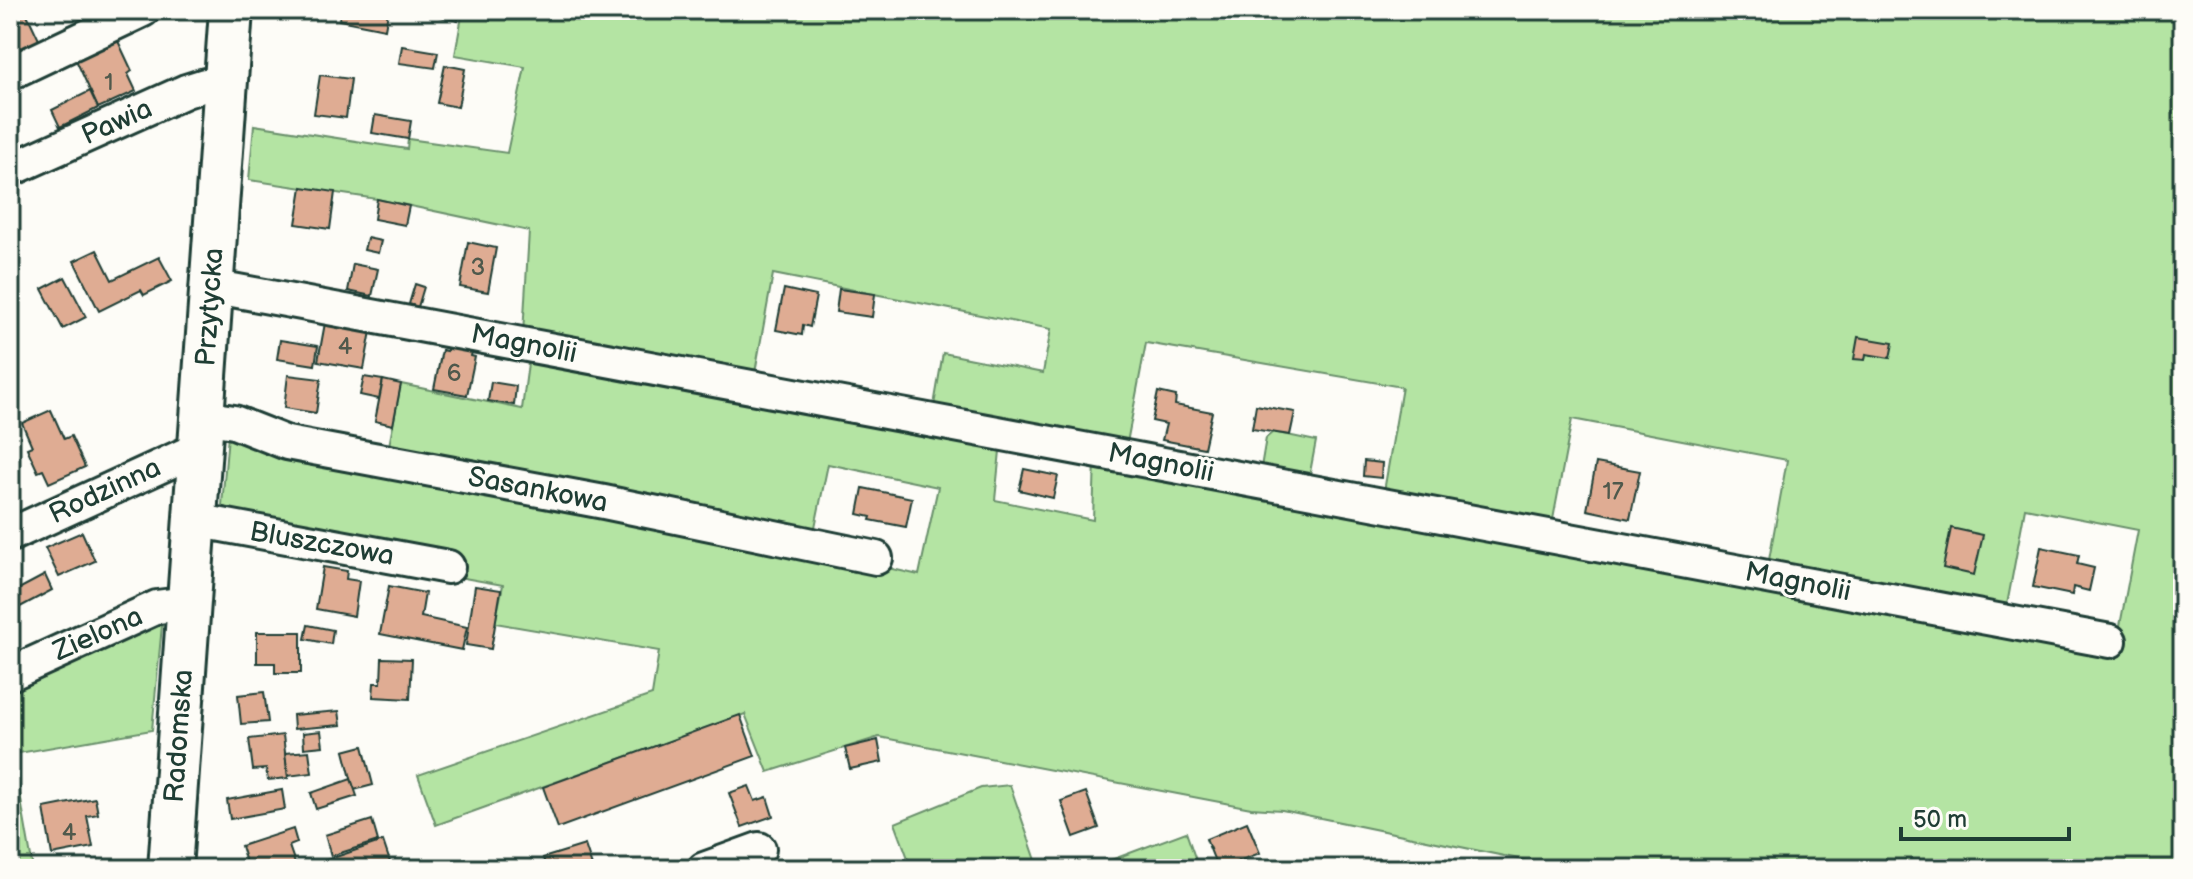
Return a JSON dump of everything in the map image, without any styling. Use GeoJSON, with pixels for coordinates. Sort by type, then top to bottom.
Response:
{"type":"FeatureCollection","features":[{"type":"Feature","properties":{"kind":"main road","name":"Przytycka"},"geometry":{"type":"LineString","coordinates":[[189,603],[231,10]]}},
{"type":"Feature","properties":{"kind":"main road","name":"Radomska"},"geometry":{"type":"LineString","coordinates":[[170,869],[189,603]]}},
{"type":"Feature","properties":{"kind":"street"},"geometry":{"type":"LineString","coordinates":[[10,73],[143,10]]}},
{"type":"Feature","properties":{"kind":"street","name":"Pawia"},"geometry":{"type":"LineString","coordinates":[[10,170],[186,91],[205,85],[226,85]]}},
{"type":"Feature","properties":{"kind":"street","name":"Magnolii"},"geometry":{"type":"LineString","coordinates":[[211,286],[2110,641]]}},
{"type":"Feature","properties":{"kind":"street","name":"Sasankowa"},"geometry":{"type":"LineString","coordinates":[[201,432],[234,422],[287,443],[604,502],[876,558]]}},
{"type":"Feature","properties":{"kind":"street","name":"Rodzinna"},"geometry":{"type":"LineString","coordinates":[[10,535],[201,432]]}},
{"type":"Feature","properties":{"kind":"street","name":"Bluszczowa"},"geometry":{"type":"LineString","coordinates":[[195,520],[448,567]]}},
{"type":"Feature","properties":{"kind":"street","name":"Zielona"},"geometry":{"type":"LineString","coordinates":[[10,674],[157,607],[189,603]]}},
{"type":"Feature","properties":{"kind":"street"},"geometry":{"type":"LineString","coordinates":[[704,869],[759,849]]}},
{"type":"Feature","properties":{"kind":"green space"},"geometry":{"type":"Polygon","coordinates":[[[463,10],[2183,10],[2183,869],[1567,869],[1282,810],[1251,808],[879,737],[768,772],[745,714],[436,825],[418,775],[652,695],[659,651],[495,623],[503,585],[453,576],[221,517],[228,435],[388,451],[401,384],[522,409],[529,356],[1001,441],[995,500],[1093,520],[1095,460],[2119,631],[2138,530],[2025,508],[2006,610],[1767,571],[1787,460],[1572,419],[1551,530],[1383,497],[1402,387],[1146,343],[1126,448],[933,411],[943,353],[1043,373],[1051,329],[773,274],[754,378],[523,334],[529,231],[377,199],[249,180],[254,125],[407,149],[408,139],[507,153],[525,67],[455,55],[463,10]],[[828,464],[813,537],[678,521],[919,575],[938,487],[828,464]]]}},
{"type":"Feature","properties":{"kind":"green space"},"geometry":{"type":"Polygon","coordinates":[[[1273,432],[1316,441],[1308,483],[1260,473],[1266,438],[1273,432]]]}},
{"type":"Feature","properties":{"kind":"green space"},"geometry":{"type":"Polygon","coordinates":[[[163,615],[152,730],[13,754],[33,869],[10,869],[10,685],[163,615]]]}},
{"type":"Feature","properties":{"kind":"green space"},"geometry":{"type":"Polygon","coordinates":[[[1010,785],[1039,869],[912,869],[895,823],[981,788],[1010,785]]]}},
{"type":"Feature","properties":{"kind":"green space"},"geometry":{"type":"Polygon","coordinates":[[[1186,832],[1199,869],[1087,869],[1186,832]]]}},
{"type":"Feature","properties":{"kind":"building"},"geometry":{"type":"Polygon","coordinates":[[[10,10],[25,10],[41,44],[10,57],[10,10]]]}},
{"type":"Feature","properties":{"kind":"building"},"geometry":{"type":"Polygon","coordinates":[[[341,10],[388,12],[385,29],[339,20],[341,10]]]}},
{"type":"Feature","properties":{"kind":"building"},"geometry":{"type":"Polygon","coordinates":[[[413,10],[460,10],[458,21],[413,10]]]}},
{"type":"Feature","properties":{"kind":"building"},"geometry":{"type":"Polygon","coordinates":[[[118,41],[132,71],[128,74],[136,91],[98,108],[76,60],[118,41]]]}},
{"type":"Feature","properties":{"kind":"building"},"geometry":{"type":"Polygon","coordinates":[[[402,46],[438,52],[435,68],[399,63],[402,46]]]}},
{"type":"Feature","properties":{"kind":"building"},"geometry":{"type":"Polygon","coordinates":[[[445,65],[465,69],[458,107],[437,103],[445,65]]]}},
{"type":"Feature","properties":{"kind":"building"},"geometry":{"type":"Polygon","coordinates":[[[320,75],[351,79],[346,118],[314,114],[320,75]]]}},
{"type":"Feature","properties":{"kind":"building"},"geometry":{"type":"Polygon","coordinates":[[[90,91],[98,108],[60,127],[52,110],[90,91]]]}},
{"type":"Feature","properties":{"kind":"building"},"geometry":{"type":"Polygon","coordinates":[[[375,115],[411,121],[408,139],[372,133],[375,115]]]}},
{"type":"Feature","properties":{"kind":"building"},"geometry":{"type":"Polygon","coordinates":[[[302,187],[335,192],[330,229],[296,224],[302,187]]]}},
{"type":"Feature","properties":{"kind":"building"},"geometry":{"type":"Polygon","coordinates":[[[377,199],[409,206],[405,225],[374,219],[377,199]]]}},
{"type":"Feature","properties":{"kind":"building"},"geometry":{"type":"Polygon","coordinates":[[[367,238],[381,241],[378,253],[364,250],[367,238]]]}},
{"type":"Feature","properties":{"kind":"building"},"geometry":{"type":"Polygon","coordinates":[[[468,242],[496,248],[488,292],[460,287],[468,242]]]}},
{"type":"Feature","properties":{"kind":"building"},"geometry":{"type":"Polygon","coordinates":[[[97,250],[112,280],[159,257],[172,281],[144,295],[141,290],[99,311],[74,261],[97,250]]]}},
{"type":"Feature","properties":{"kind":"building"},"geometry":{"type":"Polygon","coordinates":[[[353,264],[378,269],[372,296],[348,291],[353,264]]]}},
{"type":"Feature","properties":{"kind":"building"},"geometry":{"type":"Polygon","coordinates":[[[65,277],[86,317],[63,329],[42,289],[65,277]]]}},
{"type":"Feature","properties":{"kind":"building"},"geometry":{"type":"Polygon","coordinates":[[[415,284],[424,287],[418,307],[409,304],[415,284]]]}},
{"type":"Feature","properties":{"kind":"building"},"geometry":{"type":"Polygon","coordinates":[[[784,289],[816,296],[810,327],[803,325],[802,335],[776,330],[784,289]]]}},
{"type":"Feature","properties":{"kind":"building"},"geometry":{"type":"Polygon","coordinates":[[[839,289],[875,294],[872,317],[836,312],[839,289]]]}},
{"type":"Feature","properties":{"kind":"building"},"geometry":{"type":"Polygon","coordinates":[[[325,323],[371,331],[364,369],[318,361],[325,323]]]}},
{"type":"Feature","properties":{"kind":"building"},"geometry":{"type":"Polygon","coordinates":[[[1858,337],[1893,343],[1890,358],[1866,354],[1865,360],[1854,359],[1858,337]]]}},
{"type":"Feature","properties":{"kind":"building"},"geometry":{"type":"Polygon","coordinates":[[[280,340],[318,346],[315,365],[277,359],[280,340]]]}},
{"type":"Feature","properties":{"kind":"building"},"geometry":{"type":"Polygon","coordinates":[[[448,342],[473,347],[471,356],[475,357],[467,395],[434,389],[442,350],[447,351],[448,342]]]}},
{"type":"Feature","properties":{"kind":"building"},"geometry":{"type":"Polygon","coordinates":[[[288,375],[321,379],[316,413],[284,408],[288,375]]]}},
{"type":"Feature","properties":{"kind":"building"},"geometry":{"type":"Polygon","coordinates":[[[364,377],[383,380],[379,399],[360,395],[364,377]]]}},
{"type":"Feature","properties":{"kind":"building"},"geometry":{"type":"Polygon","coordinates":[[[383,380],[401,384],[393,425],[375,421],[383,380]]]}},
{"type":"Feature","properties":{"kind":"building"},"geometry":{"type":"Polygon","coordinates":[[[491,382],[516,386],[514,405],[488,401],[491,382]]]}},
{"type":"Feature","properties":{"kind":"building"},"geometry":{"type":"Polygon","coordinates":[[[1158,392],[1176,396],[1175,405],[1212,412],[1204,448],[1162,440],[1166,424],[1152,421],[1158,392]]]}},
{"type":"Feature","properties":{"kind":"building"},"geometry":{"type":"Polygon","coordinates":[[[1256,405],[1295,412],[1290,435],[1252,429],[1256,405]]]}},
{"type":"Feature","properties":{"kind":"building"},"geometry":{"type":"Polygon","coordinates":[[[51,410],[64,439],[71,436],[85,467],[49,483],[43,470],[38,472],[27,448],[32,446],[22,423],[51,410]]]}},
{"type":"Feature","properties":{"kind":"building"},"geometry":{"type":"Polygon","coordinates":[[[1364,461],[1382,463],[1381,478],[1363,476],[1364,461]]]}},
{"type":"Feature","properties":{"kind":"building"},"geometry":{"type":"Polygon","coordinates":[[[1596,463],[1640,471],[1630,519],[1587,510],[1596,463]]]}},
{"type":"Feature","properties":{"kind":"building"},"geometry":{"type":"Polygon","coordinates":[[[1024,469],[1058,476],[1053,498],[1019,490],[1024,469]]]}},
{"type":"Feature","properties":{"kind":"building"},"geometry":{"type":"Polygon","coordinates":[[[863,488],[912,498],[906,527],[870,520],[871,517],[858,514],[863,488]]]}},
{"type":"Feature","properties":{"kind":"building"},"geometry":{"type":"Polygon","coordinates":[[[1951,528],[1983,535],[1974,575],[1943,568],[1951,528]]]}},
{"type":"Feature","properties":{"kind":"building"},"geometry":{"type":"Polygon","coordinates":[[[82,532],[95,561],[59,577],[45,548],[82,532]]]}},
{"type":"Feature","properties":{"kind":"building"},"geometry":{"type":"Polygon","coordinates":[[[2041,547],[2079,555],[2077,564],[2094,568],[2089,591],[2073,587],[2072,595],[2033,587],[2041,547]]]}},
{"type":"Feature","properties":{"kind":"building"},"geometry":{"type":"Polygon","coordinates":[[[323,567],[347,571],[346,579],[359,581],[354,616],[316,609],[323,567]]]}},
{"type":"Feature","properties":{"kind":"building"},"geometry":{"type":"Polygon","coordinates":[[[45,575],[52,590],[20,607],[13,592],[45,575]]]}},
{"type":"Feature","properties":{"kind":"building"},"geometry":{"type":"Polygon","coordinates":[[[389,586],[425,593],[421,617],[467,627],[462,650],[380,634],[389,586]]]}},
{"type":"Feature","properties":{"kind":"building"},"geometry":{"type":"Polygon","coordinates":[[[475,586],[501,590],[491,649],[466,645],[475,586]]]}},
{"type":"Feature","properties":{"kind":"building"},"geometry":{"type":"Polygon","coordinates":[[[308,625],[333,630],[331,644],[305,639],[308,625]]]}},
{"type":"Feature","properties":{"kind":"building"},"geometry":{"type":"Polygon","coordinates":[[[257,632],[301,632],[301,673],[275,673],[275,663],[257,663],[257,632]]]}},
{"type":"Feature","properties":{"kind":"building"},"geometry":{"type":"Polygon","coordinates":[[[382,658],[412,659],[410,699],[373,697],[374,683],[381,683],[382,658]]]}},
{"type":"Feature","properties":{"kind":"building"},"geometry":{"type":"Polygon","coordinates":[[[264,692],[268,722],[241,724],[238,695],[264,692]]]}},
{"type":"Feature","properties":{"kind":"building"},"geometry":{"type":"Polygon","coordinates":[[[339,711],[341,725],[294,729],[293,715],[339,711]]]}},
{"type":"Feature","properties":{"kind":"building"},"geometry":{"type":"Polygon","coordinates":[[[740,715],[755,756],[558,828],[543,787],[740,715]]]}},
{"type":"Feature","properties":{"kind":"building"},"geometry":{"type":"Polygon","coordinates":[[[321,731],[323,746],[304,748],[303,733],[321,731]]]}},
{"type":"Feature","properties":{"kind":"building"},"geometry":{"type":"Polygon","coordinates":[[[283,735],[288,778],[268,780],[266,769],[253,770],[249,739],[283,735]]]}},
{"type":"Feature","properties":{"kind":"building"},"geometry":{"type":"Polygon","coordinates":[[[878,740],[882,762],[850,769],[845,748],[878,740]]]}},
{"type":"Feature","properties":{"kind":"building"},"geometry":{"type":"Polygon","coordinates":[[[363,746],[373,785],[354,790],[344,751],[363,746]]]}},
{"type":"Feature","properties":{"kind":"building"},"geometry":{"type":"Polygon","coordinates":[[[309,751],[312,773],[288,776],[285,753],[309,751]]]}},
{"type":"Feature","properties":{"kind":"building"},"geometry":{"type":"Polygon","coordinates":[[[351,779],[357,796],[316,809],[311,793],[351,779]]]}},
{"type":"Feature","properties":{"kind":"building"},"geometry":{"type":"Polygon","coordinates":[[[749,786],[755,801],[767,797],[773,816],[742,827],[729,793],[749,786]]]}},
{"type":"Feature","properties":{"kind":"building"},"geometry":{"type":"Polygon","coordinates":[[[282,790],[285,809],[230,819],[227,800],[282,790]]]}},
{"type":"Feature","properties":{"kind":"building"},"geometry":{"type":"Polygon","coordinates":[[[1086,792],[1099,828],[1074,837],[1061,801],[1086,792]]]}},
{"type":"Feature","properties":{"kind":"building"},"geometry":{"type":"Polygon","coordinates":[[[95,798],[98,814],[87,816],[93,847],[52,855],[44,808],[95,798]]]}},
{"type":"Feature","properties":{"kind":"building"},"geometry":{"type":"Polygon","coordinates":[[[372,820],[378,841],[331,856],[325,835],[372,820]]]}},
{"type":"Feature","properties":{"kind":"building"},"geometry":{"type":"Polygon","coordinates":[[[1247,822],[1260,853],[1218,869],[1206,839],[1247,822]]]}},
{"type":"Feature","properties":{"kind":"building"},"geometry":{"type":"Polygon","coordinates":[[[293,829],[297,843],[289,846],[297,869],[248,869],[241,846],[293,829]]]}},
{"type":"Feature","properties":{"kind":"building"},"geometry":{"type":"Polygon","coordinates":[[[383,841],[390,862],[371,869],[326,869],[324,861],[383,841]]]}},
{"type":"Feature","properties":{"kind":"building"},"geometry":{"type":"Polygon","coordinates":[[[585,845],[593,869],[547,869],[543,858],[585,845]]]}}]}
